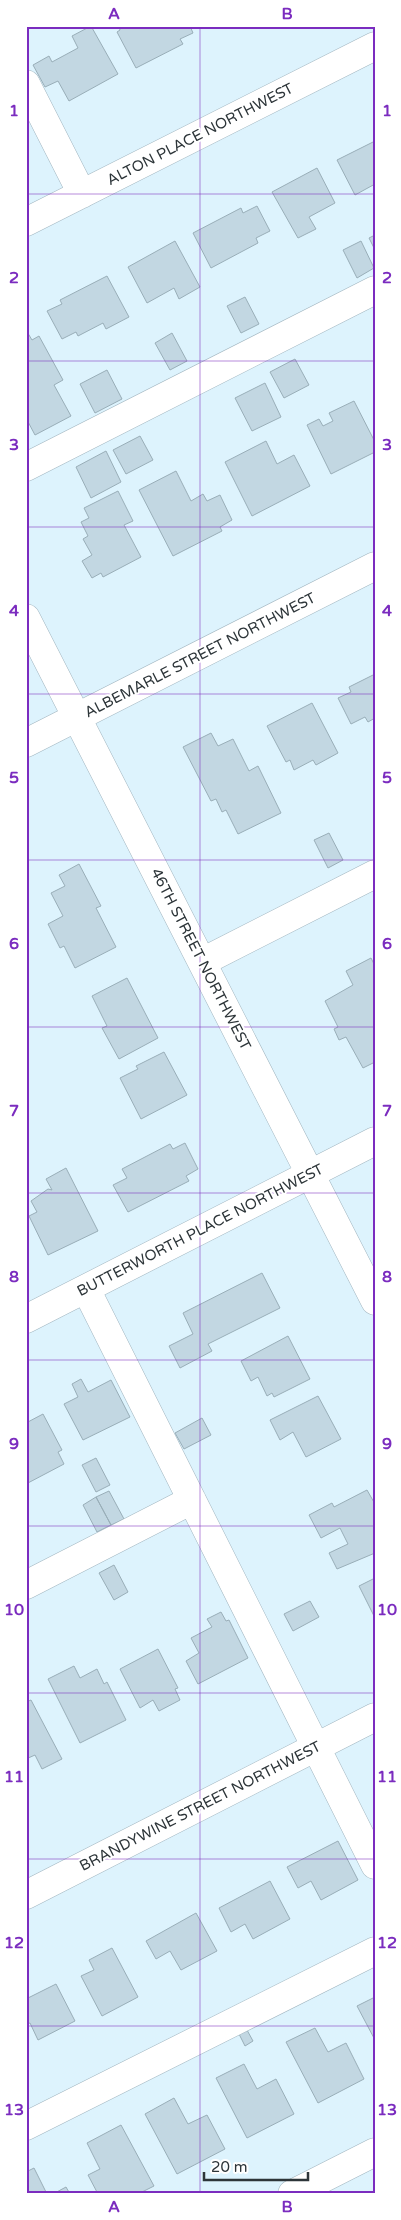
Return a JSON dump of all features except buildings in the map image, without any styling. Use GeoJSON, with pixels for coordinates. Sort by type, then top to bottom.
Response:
{"type":"FeatureCollection","features":[{"type":"Feature","properties":{"kind":"street","name":"ALTON PLACE NORTHWEST"},"geometry":{"type":"LineString","coordinates":[[26,222],[375,46]]}},
{"type":"Feature","properties":{"kind":"street"},"geometry":{"type":"LineString","coordinates":[[26,84],[82,194]]}},
{"type":"Feature","properties":{"kind":"street"},"geometry":{"type":"LineString","coordinates":[[26,466],[375,290]]}},
{"type":"Feature","properties":{"kind":"street","name":"ALBEMARLE STREET NORTHWEST"},"geometry":{"type":"LineString","coordinates":[[26,743],[375,566]]}},
{"type":"Feature","properties":{"kind":"street","name":"46TH STREET NORTHWEST"},"geometry":{"type":"LineString","coordinates":[[26,618],[375,1301]]}},
{"type":"Feature","properties":{"kind":"street"},"geometry":{"type":"LineString","coordinates":[[202,962],[375,874]]}},
{"type":"Feature","properties":{"kind":"street","name":"BUTTERWORTH PLACE NORTHWEST"},"geometry":{"type":"LineString","coordinates":[[26,1319],[375,1141]]}},
{"type":"Feature","properties":{"kind":"street"},"geometry":{"type":"LineString","coordinates":[[86,1288],[375,1865]]}},
{"type":"Feature","properties":{"kind":"street"},"geometry":{"type":"LineString","coordinates":[[26,1585],[192,1500]]}},
{"type":"Feature","properties":{"kind":"street","name":"BRANDYWINE STREET NORTHWEST"},"geometry":{"type":"LineString","coordinates":[[26,1895],[375,1717]]}},
{"type":"Feature","properties":{"kind":"street"},"geometry":{"type":"LineString","coordinates":[[26,2126],[375,1950]]}},
{"type":"Feature","properties":{"kind":"street"},"geometry":{"type":"LineString","coordinates":[[292,2194],[375,2152]]}}]}
